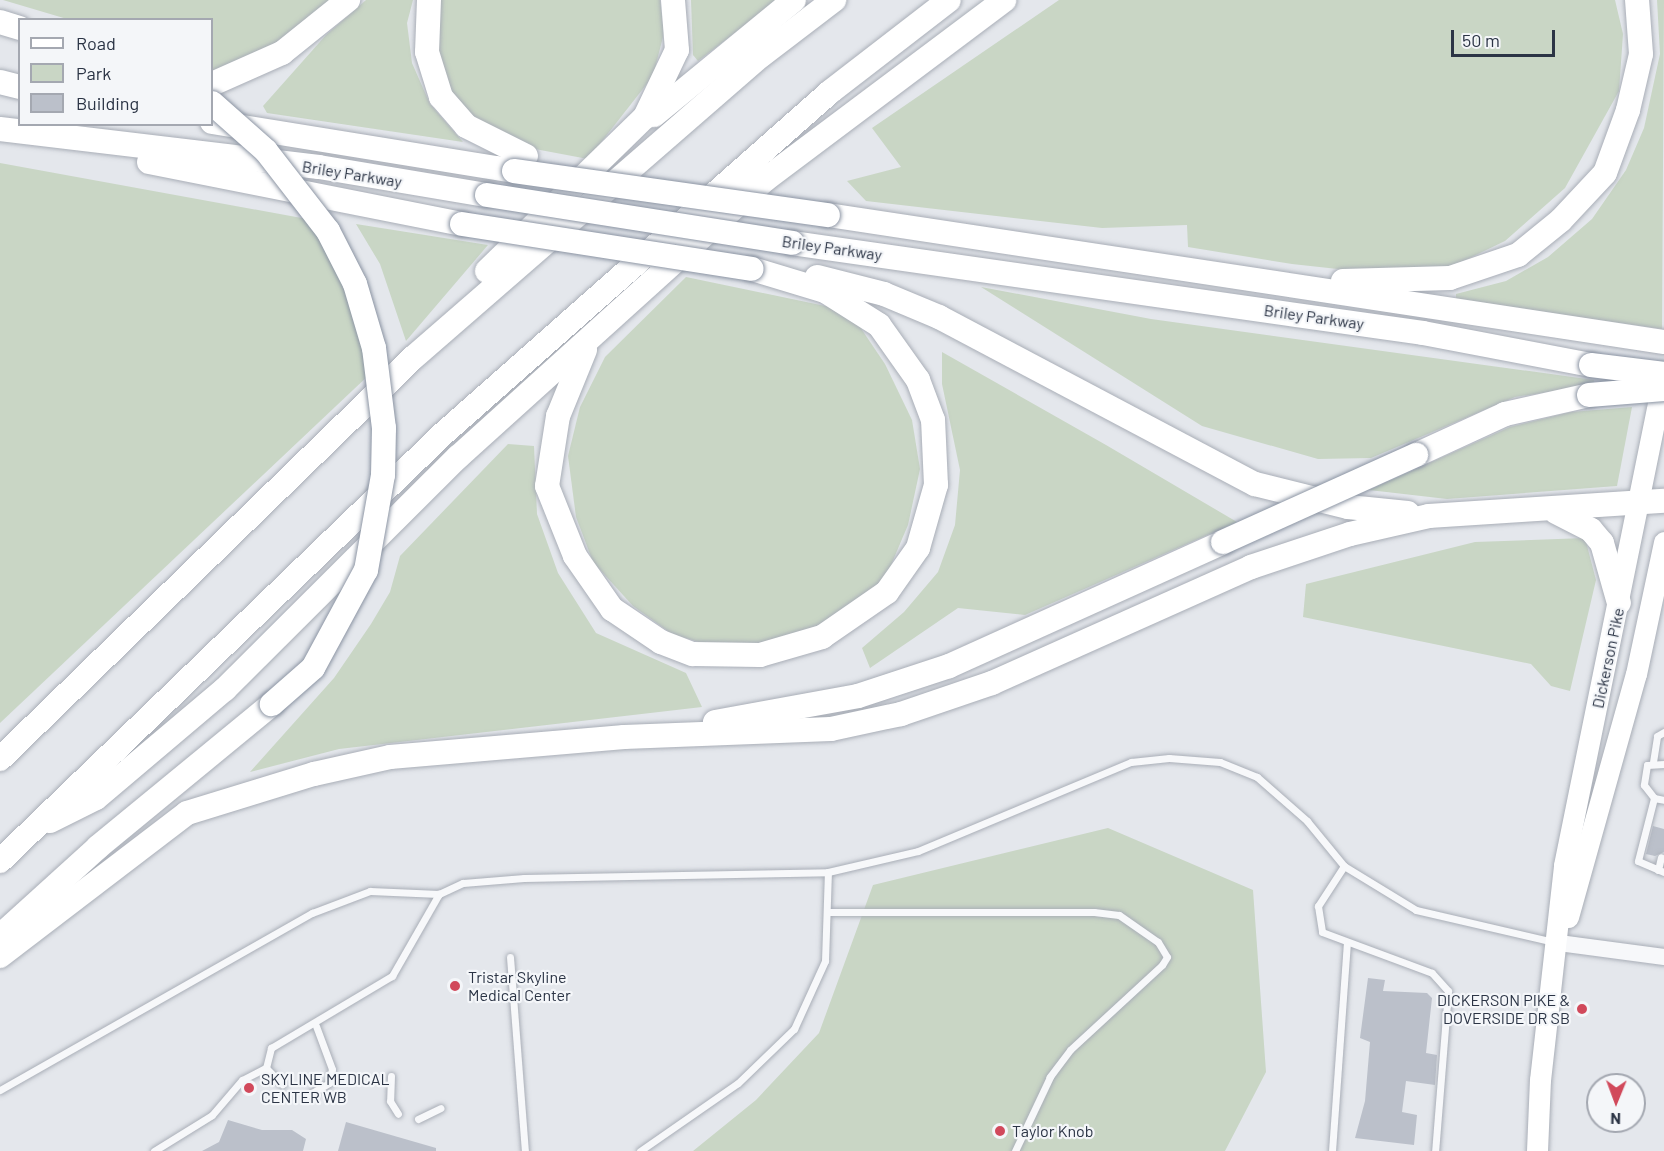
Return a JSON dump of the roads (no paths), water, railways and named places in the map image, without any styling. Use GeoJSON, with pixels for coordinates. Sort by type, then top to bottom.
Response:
{"type":"FeatureCollection","features":[{"type":"Feature","properties":{"kind":"highway"},"geometry":{"type":"LineString","coordinates":[[213,84],[282,53],[348,0]]}},
{"type":"Feature","properties":{"kind":"highway"},"geometry":{"type":"LineString","coordinates":[[429,0],[427,52],[441,97],[466,126],[520,163]]}},
{"type":"Feature","properties":{"kind":"highway"},"geometry":{"type":"LineString","coordinates":[[414,357],[489,269],[645,117],[666,84],[677,50],[673,0]]}},
{"type":"Feature","properties":{"kind":"highway"},"geometry":{"type":"LineString","coordinates":[[609,154],[794,0]]}},
{"type":"Feature","properties":{"kind":"highway"},"geometry":{"type":"LineString","coordinates":[[0,759],[414,357],[762,55],[834,0]]}},
{"type":"Feature","properties":{"kind":"highway"},"geometry":{"type":"LineString","coordinates":[[0,861],[444,433],[830,92],[949,0]]}},
{"type":"Feature","properties":{"kind":"highway"},"geometry":{"type":"LineString","coordinates":[[34,828],[96,798],[225,689],[458,458],[766,179],[1004,0]]}},
{"type":"Feature","properties":{"kind":"highway"},"geometry":{"type":"LineString","coordinates":[[1232,277],[1423,282],[1518,255],[1605,173],[1641,54],[1637,0]]}},
{"type":"Feature","properties":{"kind":"highway"},"geometry":{"type":"LineString","coordinates":[[0,22],[18,27]]}},
{"type":"Feature","properties":{"kind":"highway"},"geometry":{"type":"LineString","coordinates":[[0,82],[18,86]]}},
{"type":"Feature","properties":{"kind":"highway"},"geometry":{"type":"LineString","coordinates":[[0,936],[98,847],[313,668],[366,570],[383,475],[384,428],[374,348],[355,284],[328,231],[266,151],[213,104]]}},
{"type":"Feature","properties":{"kind":"highway","name":"Briley Parkway"},"geometry":{"type":"LineString","coordinates":[[213,122],[520,163],[651,189],[1664,342]]}},
{"type":"Feature","properties":{"kind":"highway"},"geometry":{"type":"LineString","coordinates":[[3,130],[38,144],[462,224],[839,282],[939,317],[1255,484],[1348,507],[1429,516],[1556,512],[1652,501]]}},
{"type":"Feature","properties":{"kind":"highway","name":"Briley Parkway"},"geometry":{"type":"LineString","coordinates":[[3,130],[319,167],[792,243],[1423,333],[1591,365],[1664,374]]}},
{"type":"Feature","properties":{"kind":"highway"},"geometry":{"type":"LineString","coordinates":[[622,310],[585,350],[570,380],[551,448],[547,486],[575,556],[612,609],[661,642],[693,654],[724,656],[795,648],[844,625],[904,572],[929,521],[937,456],[933,420],[918,380],[879,325],[825,291],[752,269]]}},
{"type":"Feature","properties":{"kind":"highway"},"geometry":{"type":"LineString","coordinates":[[624,737],[858,696],[949,666],[1505,414],[1588,395],[1664,389]]}},
{"type":"Feature","properties":{"kind":"highway"},"geometry":{"type":"LineString","coordinates":[[1556,512],[1591,530],[1602,543],[1619,603]]}},
{"type":"Feature","properties":{"kind":"highway"},"geometry":{"type":"LineString","coordinates":[[0,956],[187,813],[390,756],[624,737],[831,729],[901,714],[992,683],[1251,567],[1350,534],[1429,516]]}},
{"type":"Feature","properties":{"kind":"main road","name":"Dickerson Pike"},"geometry":{"type":"LineString","coordinates":[[1537,1151],[1540,1080],[1559,943],[1564,865],[1619,603],[1652,501],[1664,374]]}},
{"type":"Feature","properties":{"kind":"main road","name":"Dickerson Pike"},"geometry":{"type":"LineString","coordinates":[[1559,943],[1597,823],[1664,542]]}},
{"type":"Feature","properties":{"kind":"street"},"geometry":{"type":"LineString","coordinates":[[1559,943],[1664,957]]}},
{"type":"Feature","properties":{"kind":"lane"},"geometry":{"type":"LineString","coordinates":[[1653,762],[1657,736],[1664,732]]}},
{"type":"Feature","properties":{"kind":"lane"},"geometry":{"type":"LineString","coordinates":[[0,1090],[312,913],[370,891],[439,894],[463,884],[524,878],[828,872],[918,851],[1131,762],[1169,758],[1220,762],[1257,777],[1307,821],[1344,866],[1416,909],[1559,943]]}},
{"type":"Feature","properties":{"kind":"lane"},"geometry":{"type":"LineString","coordinates":[[1664,764],[1653,762],[1647,765],[1644,785],[1654,798],[1664,800]]}},
{"type":"Feature","properties":{"kind":"lane"},"geometry":{"type":"LineString","coordinates":[[1654,798],[1638,861],[1661,871],[1661,857]]}},
{"type":"Feature","properties":{"kind":"lane"},"geometry":{"type":"LineString","coordinates":[[1344,866],[1324,895],[1318,916],[1327,937],[1432,973],[1446,984],[1451,1009],[1435,1151]]}},
{"type":"Feature","properties":{"kind":"lane"},"geometry":{"type":"LineString","coordinates":[[640,1151],[738,1083],[794,1029],[825,961],[828,872]]}},
{"type":"Feature","properties":{"kind":"lane"},"geometry":{"type":"LineString","coordinates":[[154,1151],[212,1115],[242,1080],[266,1068],[271,1048],[316,1026],[392,976],[439,894]]}},
{"type":"Feature","properties":{"kind":"lane"},"geometry":{"type":"LineString","coordinates":[[827,912],[1094,912],[1119,915],[1158,942],[1167,957],[1162,965],[1070,1050],[1050,1077],[1015,1151]]}},
{"type":"Feature","properties":{"kind":"lane"},"geometry":{"type":"LineString","coordinates":[[1332,1151],[1347,944]]}},
{"type":"Feature","properties":{"kind":"lane"},"geometry":{"type":"LineString","coordinates":[[510,957],[525,1151]]}},
{"type":"Feature","properties":{"kind":"lane"},"geometry":{"type":"LineString","coordinates":[[310,1094],[329,1083],[332,1069],[316,1026]]}},
{"type":"Feature","properties":{"kind":"lane"},"geometry":{"type":"LineString","coordinates":[[266,1068],[282,1084]]}},
{"type":"Feature","properties":{"kind":"lane"},"geometry":{"type":"LineString","coordinates":[[391,1076],[390,1101],[398,1114]]}},
{"type":"Feature","properties":{"kind":"lane"},"geometry":{"type":"LineString","coordinates":[[418,1119],[441,1108]]}},
{"type":"Feature","properties":{"kind":"place","name":"Tristar Skyline Medical Center"},"geometry":{"type":"Point","coordinates":[455,986]}},
{"type":"Feature","properties":{"kind":"place","name":"DICKERSON PIKE & DOVERSIDE DR SB"},"geometry":{"type":"Point","coordinates":[1582,1009]}},
{"type":"Feature","properties":{"kind":"place","name":"SKYLINE MEDICAL CENTER WB"},"geometry":{"type":"Point","coordinates":[249,1088]}},
{"type":"Feature","properties":{"kind":"place","name":"Taylor Knob"},"geometry":{"type":"Point","coordinates":[1000,1131]}}]}
